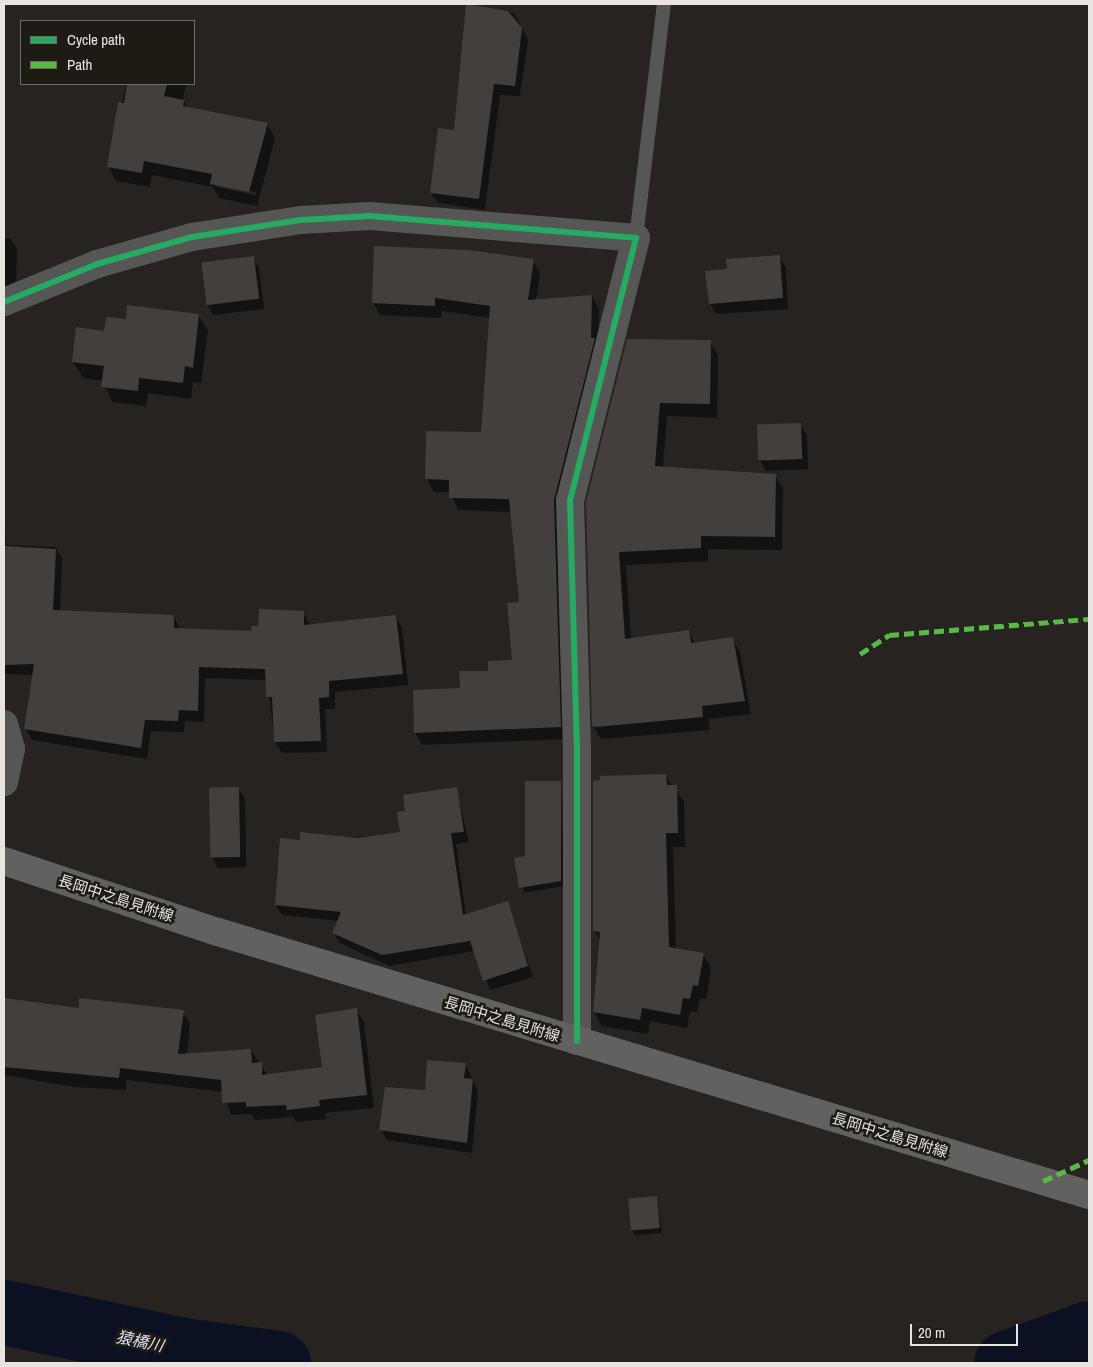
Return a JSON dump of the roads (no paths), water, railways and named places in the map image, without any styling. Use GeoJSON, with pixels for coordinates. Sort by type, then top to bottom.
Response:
{"type":"FeatureCollection","features":[{"type":"Feature","properties":{"kind":"main road","name":"長岡中之島見附線"},"geometry":{"type":"LineString","coordinates":[[4,861],[577,1041],[1089,1195]]}},
{"type":"Feature","properties":{"kind":"street"},"geometry":{"type":"LineString","coordinates":[[4,302],[97,264],[183,240],[301,220],[370,216],[636,238],[570,500],[578,745],[577,1041]]}},
{"type":"Feature","properties":{"kind":"street"},"geometry":{"type":"LineString","coordinates":[[4,724],[11,749],[4,782]]}},
{"type":"Feature","properties":{"kind":"lane"},"geometry":{"type":"LineString","coordinates":[[636,238],[664,4]]}},
{"type":"Feature","properties":{"kind":"waterway","name":"猿橋川"},"geometry":{"type":"LineString","coordinates":[[4,1312],[183,1350],[278,1363]]}},
{"type":"Feature","properties":{"kind":"waterway","name":"猿橋川"},"geometry":{"type":"LineString","coordinates":[[1006,1363],[1089,1333]]}}]}
